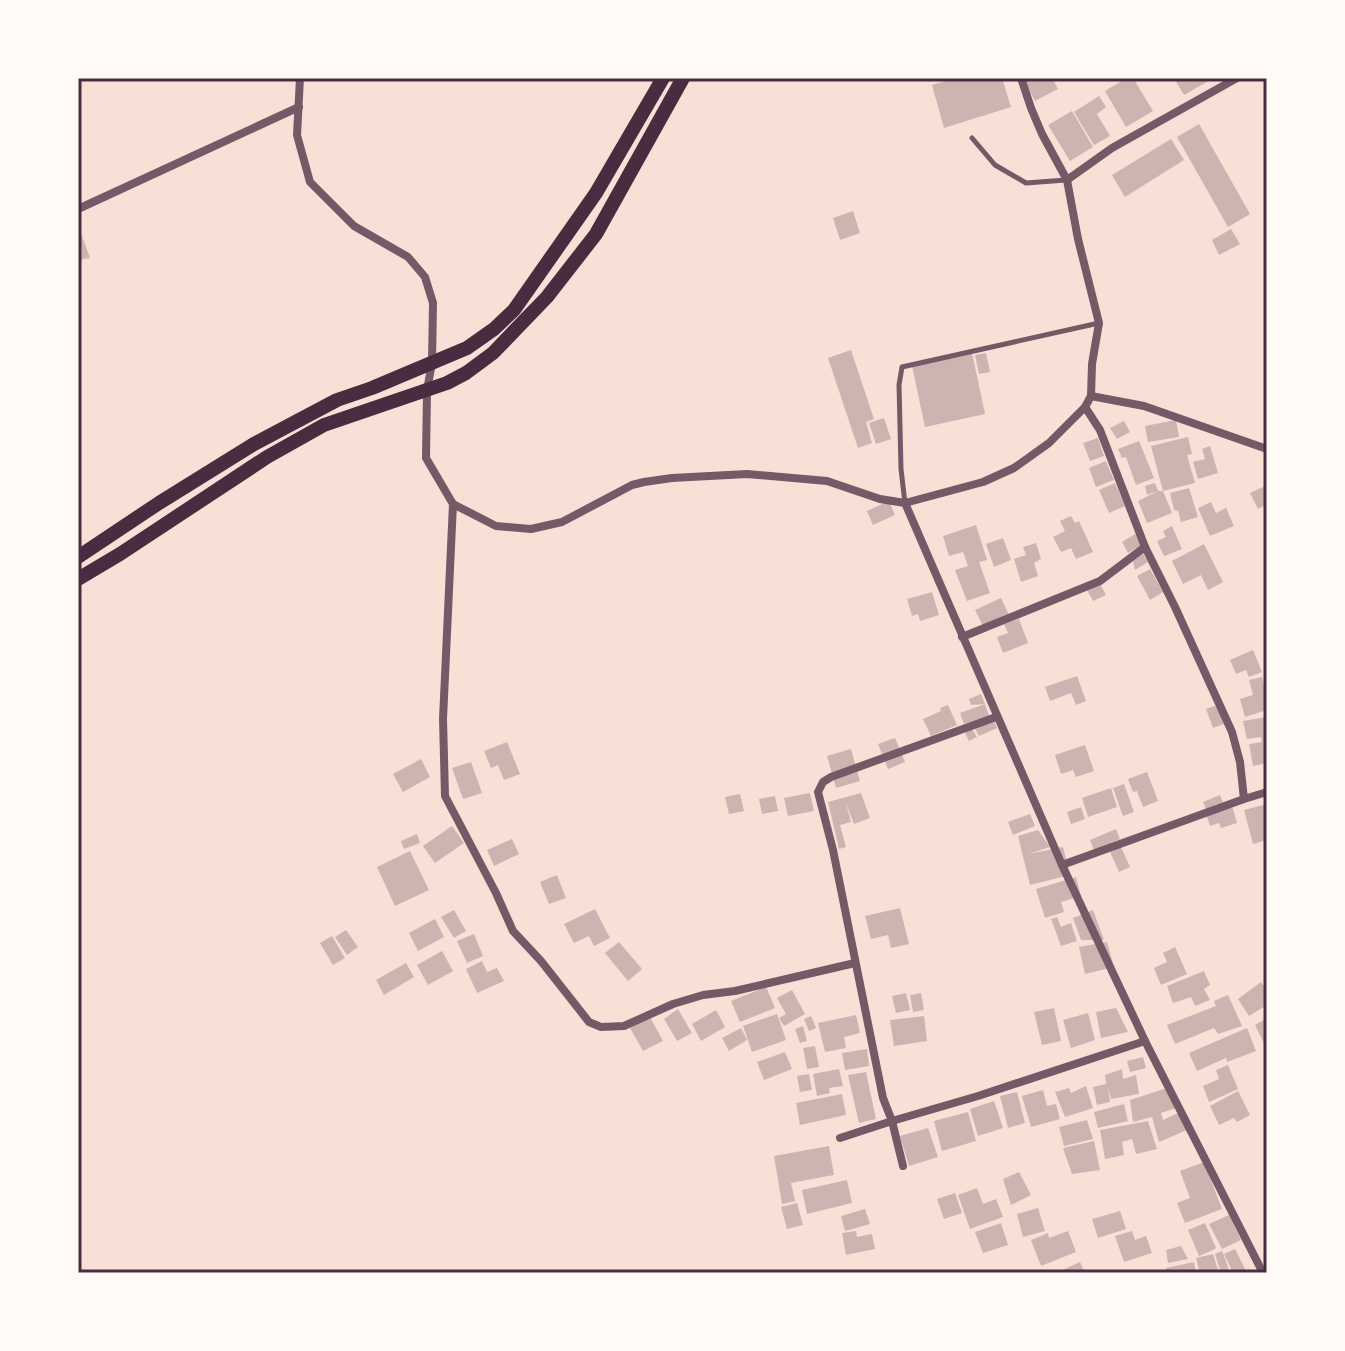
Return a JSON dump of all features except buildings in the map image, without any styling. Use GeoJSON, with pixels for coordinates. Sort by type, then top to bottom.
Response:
{"type":"FeatureCollection","features":[{"type":"Feature","properties":{"kind":"main road"},"geometry":{"type":"LineString","coordinates":[[78,557],[254,444],[337,400],[467,348],[494,329],[514,310],[596,193],[663,78]]}},
{"type":"Feature","properties":{"kind":"main road"},"geometry":{"type":"LineString","coordinates":[[78,579],[267,457],[324,425],[447,383],[493,353],[547,297],[596,234],[683,78]]}},
{"type":"Feature","properties":{"kind":"street"},"geometry":{"type":"LineString","coordinates":[[300,78],[297,135],[310,182],[354,226],[408,257],[425,277],[433,303],[426,458],[453,504],[496,526],[531,529],[562,522],[632,485],[672,478],[747,474],[827,481],[880,499],[905,503],[983,482],[1014,468],[1049,443],[1085,407],[1091,396],[1092,364],[1099,323],[1067,180],[1042,134],[1021,78]]}},
{"type":"Feature","properties":{"kind":"street"},"geometry":{"type":"LineString","coordinates":[[1067,180],[1112,148],[1237,78]]}},
{"type":"Feature","properties":{"kind":"street"},"geometry":{"type":"LineString","coordinates":[[78,209],[299,107]]}},
{"type":"Feature","properties":{"kind":"street"},"geometry":{"type":"LineString","coordinates":[[1091,396],[1144,406],[1267,449]]}},
{"type":"Feature","properties":{"kind":"street"},"geometry":{"type":"LineString","coordinates":[[1085,407],[1100,430],[1145,547],[1232,732],[1240,762],[1244,799]]}},
{"type":"Feature","properties":{"kind":"street"},"geometry":{"type":"LineString","coordinates":[[905,503],[1062,865],[1145,1041],[1263,1273]]}},
{"type":"Feature","properties":{"kind":"street"},"geometry":{"type":"LineString","coordinates":[[453,504],[443,719],[445,796],[513,931],[589,1022],[601,1027],[624,1026],[673,1004],[703,995],[735,991],[855,963]]}},
{"type":"Feature","properties":{"kind":"street"},"geometry":{"type":"LineString","coordinates":[[962,637],[1100,581],[1145,547]]}},
{"type":"Feature","properties":{"kind":"street"},"geometry":{"type":"LineString","coordinates":[[903,1166],[883,1098],[833,850],[818,792],[823,782],[831,777],[996,717]]}},
{"type":"Feature","properties":{"kind":"street"},"geometry":{"type":"LineString","coordinates":[[1062,865],[1267,792]]}},
{"type":"Feature","properties":{"kind":"street"},"geometry":{"type":"LineString","coordinates":[[840,1138],[1145,1041]]}},
{"type":"Feature","properties":{"kind":"lane"},"geometry":{"type":"LineString","coordinates":[[972,138],[995,165],[1026,183],[1067,180]]}},
{"type":"Feature","properties":{"kind":"lane"},"geometry":{"type":"LineString","coordinates":[[905,503],[899,385],[902,367],[1099,323]]}}]}
